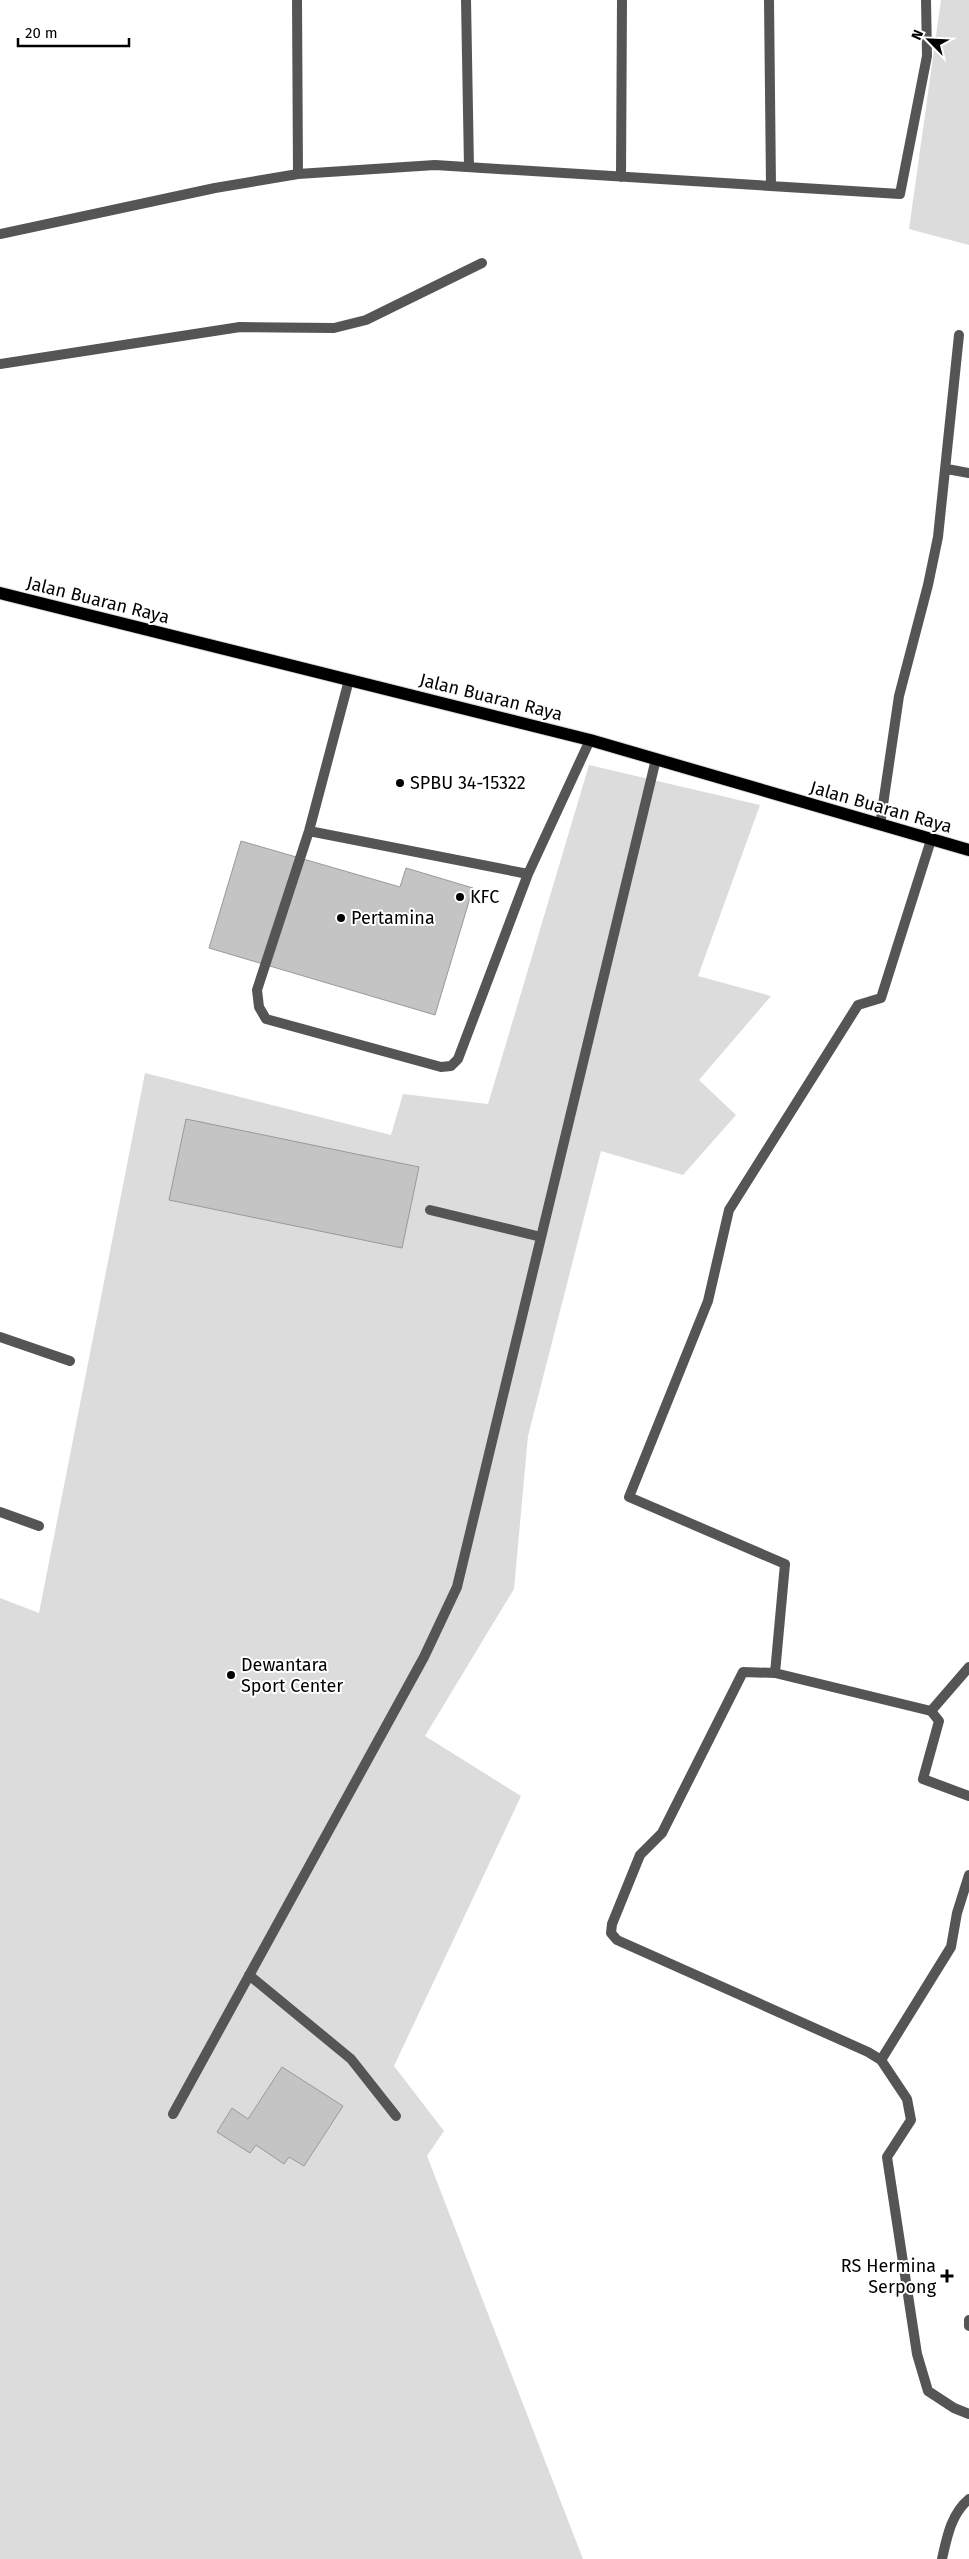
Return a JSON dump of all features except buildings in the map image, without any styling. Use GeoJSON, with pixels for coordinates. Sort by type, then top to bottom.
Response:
{"type":"FeatureCollection","features":[{"type":"Feature","properties":{"kind":"main road","name":"Jalan Buaran Raya"},"geometry":{"type":"LineString","coordinates":[[0,593],[590,740],[969,850]]}},
{"type":"Feature","properties":{"kind":"street"},"geometry":{"type":"LineString","coordinates":[[297,0],[298,174]]}},
{"type":"Feature","properties":{"kind":"street"},"geometry":{"type":"LineString","coordinates":[[466,0],[469,168]]}},
{"type":"Feature","properties":{"kind":"street"},"geometry":{"type":"LineString","coordinates":[[621,177],[622,0]]}},
{"type":"Feature","properties":{"kind":"street"},"geometry":{"type":"LineString","coordinates":[[769,0],[771,186]]}},
{"type":"Feature","properties":{"kind":"street"},"geometry":{"type":"LineString","coordinates":[[0,234],[215,188],[298,174],[435,165],[900,194],[927,56],[926,0]]}},
{"type":"Feature","properties":{"kind":"street"},"geometry":{"type":"LineString","coordinates":[[0,364],[240,327],[334,328],[366,320],[482,263]]}},
{"type":"Feature","properties":{"kind":"street"},"geometry":{"type":"LineString","coordinates":[[880,825],[899,696],[928,585],[938,537],[947,469],[959,335]]}},
{"type":"Feature","properties":{"kind":"street"},"geometry":{"type":"LineString","coordinates":[[947,469],[969,473]]}},
{"type":"Feature","properties":{"kind":"street"},"geometry":{"type":"LineString","coordinates":[[350,680],[309,831],[257,990],[259,1008],[266,1018],[441,1067],[450,1066],[458,1059],[528,874],[590,740]]}},
{"type":"Feature","properties":{"kind":"street"},"geometry":{"type":"LineString","coordinates":[[173,2114],[424,1657],[457,1587],[656,759]]}},
{"type":"Feature","properties":{"kind":"street"},"geometry":{"type":"LineString","coordinates":[[309,831],[528,874]]}},
{"type":"Feature","properties":{"kind":"street"},"geometry":{"type":"LineString","coordinates":[[774,1673],[785,1564],[629,1498],[708,1302],[729,1210],[858,1005],[881,998],[931,840]]}},
{"type":"Feature","properties":{"kind":"street"},"geometry":{"type":"LineString","coordinates":[[430,1210],[541,1236]]}},
{"type":"Feature","properties":{"kind":"street"},"geometry":{"type":"LineString","coordinates":[[0,1337],[70,1361]]}},
{"type":"Feature","properties":{"kind":"street"},"geometry":{"type":"LineString","coordinates":[[0,1512],[39,1526]]}},
{"type":"Feature","properties":{"kind":"street"},"geometry":{"type":"LineString","coordinates":[[931,1711],[969,1667]]}},
{"type":"Feature","properties":{"kind":"street"},"geometry":{"type":"LineString","coordinates":[[969,1796],[923,1779],[939,1721],[931,1711],[774,1673],[743,1672],[662,1833],[640,1855],[612,1924],[611,1933],[617,1940],[868,2052],[881,2060],[907,2099],[911,2120],[887,2157],[917,2354],[928,2391],[954,2408],[969,2414]]}},
{"type":"Feature","properties":{"kind":"street"},"geometry":{"type":"LineString","coordinates":[[881,2060],[951,1947],[957,1912],[969,1875]]}},
{"type":"Feature","properties":{"kind":"street"},"geometry":{"type":"LineString","coordinates":[[249,1975],[351,2059],[396,2116]]}},
{"type":"Feature","properties":{"kind":"street"},"geometry":{"type":"LineString","coordinates":[[969,2320],[969,2326]]}},
{"type":"Feature","properties":{"kind":"street"},"geometry":{"type":"LineString","coordinates":[[942,2559],[947,2535],[959,2507],[969,2499]]}},
{"type":"Feature","properties":{"kind":"shaded area"},"geometry":{"type":"Polygon","coordinates":[[[941,0],[969,0],[969,245],[909,229],[941,0]]]}},
{"type":"Feature","properties":{"kind":"shaded area","name":"Dewantara Sport Center"},"geometry":{"type":"Polygon","coordinates":[[[589,765],[760,805],[698,976],[771,996],[699,1080],[736,1115],[683,1175],[601,1151],[528,1436],[514,1589],[425,1736],[521,1796],[394,2066],[444,2131],[427,2156],[583,2559],[0,2559],[0,1598],[39,1613],[145,1073],[391,1135],[403,1094],[488,1104],[589,765]]]}},
{"type":"Feature","properties":{"kind":"place","name":"SPBU 34-15322"},"geometry":{"type":"Point","coordinates":[400,783]}},
{"type":"Feature","properties":{"kind":"place","name":"KFC"},"geometry":{"type":"Point","coordinates":[460,897]}},
{"type":"Feature","properties":{"kind":"place","name":"Pertamina"},"geometry":{"type":"Point","coordinates":[341,918]}},
{"type":"Feature","properties":{"kind":"place","name":"Dewantara Sport Center"},"geometry":{"type":"Point","coordinates":[231,1675]}},
{"type":"Feature","properties":{"kind":"place","name":"RS Hermina Serpong"},"geometry":{"type":"Point","coordinates":[947,2276]}}]}
